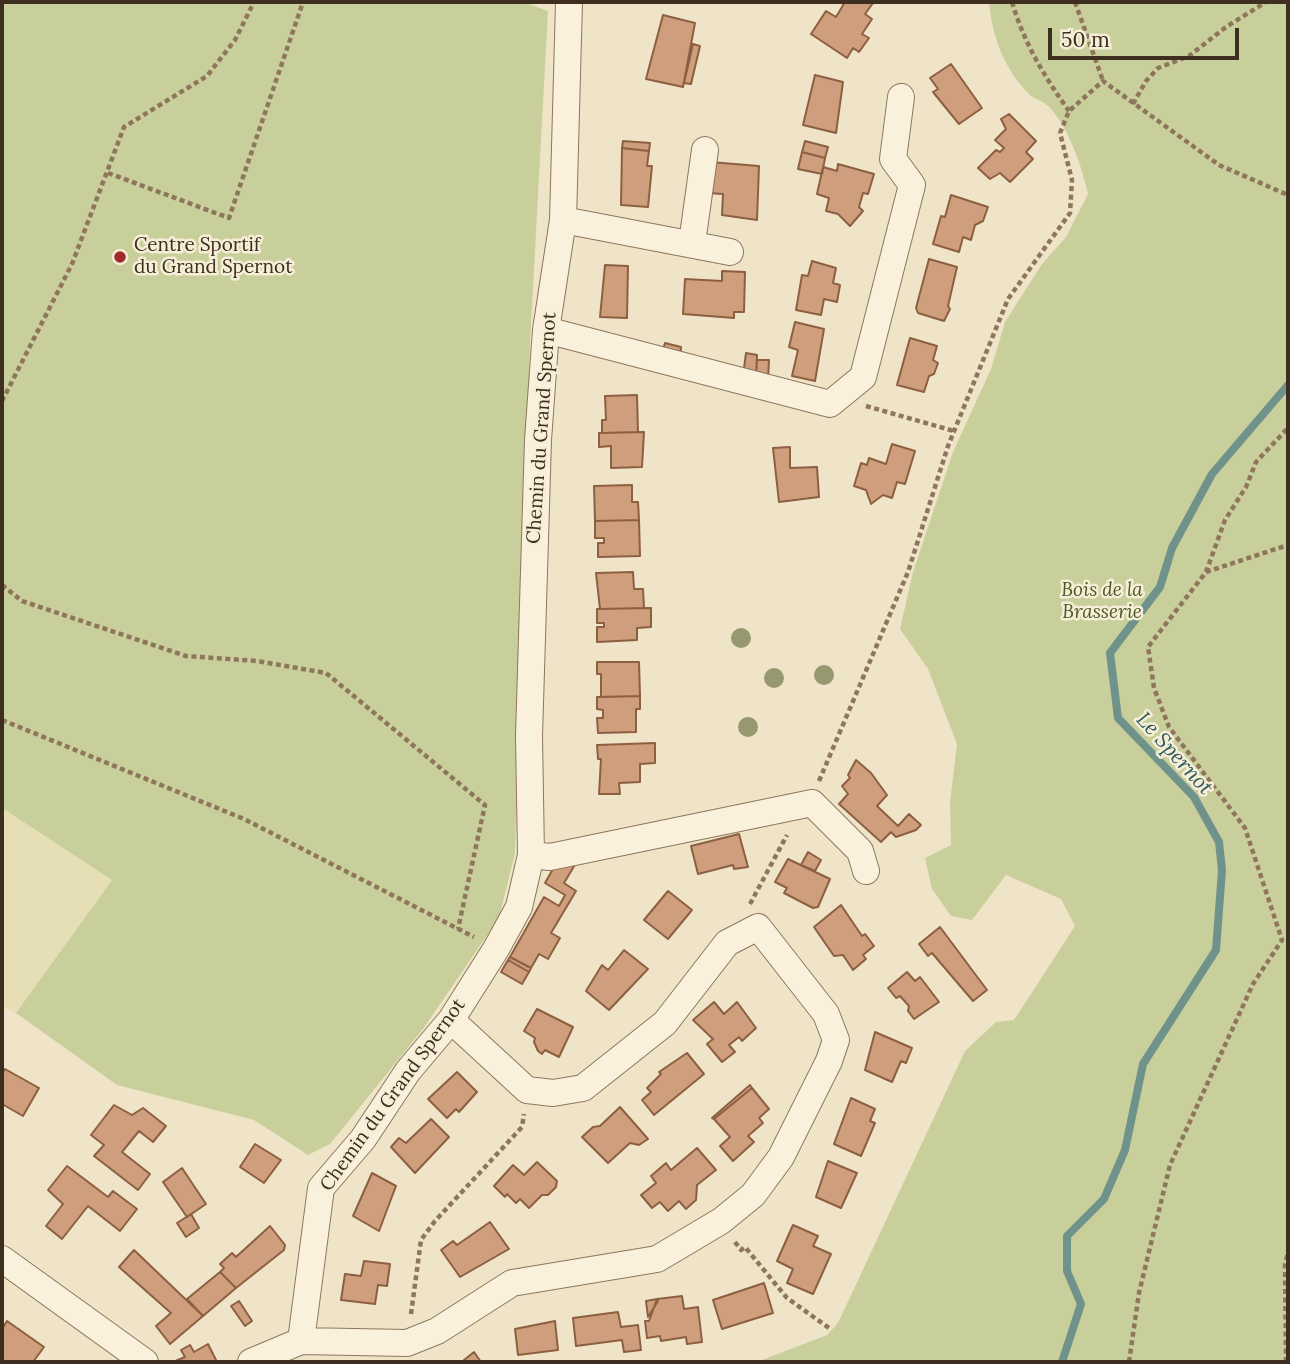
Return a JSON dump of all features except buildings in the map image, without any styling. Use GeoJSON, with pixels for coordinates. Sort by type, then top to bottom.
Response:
{"type":"FeatureCollection","features":[{"type":"Feature","properties":{"kind":"street","name":"Chemin du Grand Spernot"},"geometry":{"type":"LineString","coordinates":[[301,1341],[321,1188],[363,1139],[408,1072],[451,1020],[496,949],[519,907],[531,855],[529,723],[538,440],[546,330],[563,220],[569,2]]}},
{"type":"Feature","properties":{"kind":"street"},"geometry":{"type":"LineString","coordinates":[[546,330],[830,404],[863,377],[912,185],[893,159],[901,97]]}},
{"type":"Feature","properties":{"kind":"street"},"geometry":{"type":"LineString","coordinates":[[692,243],[705,150]]}},
{"type":"Feature","properties":{"kind":"street"},"geometry":{"type":"LineString","coordinates":[[563,220],[730,252]]}},
{"type":"Feature","properties":{"kind":"street"},"geometry":{"type":"LineString","coordinates":[[531,855],[550,857],[807,804],[860,851],[866,871]]}},
{"type":"Feature","properties":{"kind":"street"},"geometry":{"type":"LineString","coordinates":[[253,1362],[301,1341],[407,1343],[437,1331],[512,1283],[657,1259],[721,1221],[753,1195],[781,1157],[829,1061],[836,1040],[826,1014],[758,927],[727,943],[665,1023],[583,1088],[552,1093],[527,1090],[451,1020]]}},
{"type":"Feature","properties":{"kind":"street"},"geometry":{"type":"LineString","coordinates":[[2,1259],[145,1362]]}},
{"type":"Feature","properties":{"kind":"path"},"geometry":{"type":"LineString","coordinates":[[2,401],[72,264],[124,127],[207,76],[235,40],[254,2]]}},
{"type":"Feature","properties":{"kind":"path"},"geometry":{"type":"LineString","coordinates":[[108,173],[229,218],[303,2]]}},
{"type":"Feature","properties":{"kind":"path"},"geometry":{"type":"LineString","coordinates":[[1012,2],[1020,29],[1038,68],[1069,111]]}},
{"type":"Feature","properties":{"kind":"path"},"geometry":{"type":"LineString","coordinates":[[1074,2],[1103,81],[1219,165],[1288,195]]}},
{"type":"Feature","properties":{"kind":"path"},"geometry":{"type":"LineString","coordinates":[[1133,104],[1146,81],[1158,68],[1189,56],[1226,27],[1266,2]]}},
{"type":"Feature","properties":{"kind":"path"},"geometry":{"type":"LineString","coordinates":[[737,938],[747,909],[807,804],[908,572],[954,431],[1008,299],[1070,213],[1072,180],[1060,133],[1069,111],[1103,81]]}},
{"type":"Feature","properties":{"kind":"path"},"geometry":{"type":"LineString","coordinates":[[838,398],[954,431]]}},
{"type":"Feature","properties":{"kind":"path"},"geometry":{"type":"LineString","coordinates":[[1288,428],[1256,462],[1247,487],[1225,520],[1206,572],[1148,647],[1154,688],[1169,727],[1245,828],[1282,940],[1288,948]]}},
{"type":"Feature","properties":{"kind":"path"},"geometry":{"type":"LineString","coordinates":[[1206,572],[1288,545]]}},
{"type":"Feature","properties":{"kind":"path"},"geometry":{"type":"LineString","coordinates":[[2,585],[22,601],[186,656],[257,661],[326,673],[485,805],[458,929]]}},
{"type":"Feature","properties":{"kind":"path"},"geometry":{"type":"LineString","coordinates":[[2,720],[244,819],[496,949]]}},
{"type":"Feature","properties":{"kind":"path"},"geometry":{"type":"LineString","coordinates":[[1129,1362],[1139,1293],[1170,1165],[1253,984],[1282,940]]}},
{"type":"Feature","properties":{"kind":"path"},"geometry":{"type":"LineString","coordinates":[[407,1343],[421,1240],[435,1220],[522,1127],[527,1090]]}},
{"type":"Feature","properties":{"kind":"path"},"geometry":{"type":"LineString","coordinates":[[721,1221],[738,1247],[741,1250],[745,1247],[787,1298],[829,1328]]}},
{"type":"Feature","properties":{"kind":"path"},"geometry":{"type":"LineString","coordinates":[[1286,1362],[1288,1253]]}},
{"type":"Feature","properties":{"kind":"shaded area"},"geometry":{"type":"Polygon","coordinates":[[[2,808],[112,880],[16,1013],[2,1006],[2,808]]]}},
{"type":"Feature","properties":{"kind":"green space"},"geometry":{"type":"Polygon","coordinates":[[[2,2],[523,2],[548,11],[530,343],[515,853],[499,918],[423,1029],[330,1144],[308,1155],[254,1120],[117,1085],[16,1013],[112,880],[2,808],[2,2]]]}},
{"type":"Feature","properties":{"kind":"green space","name":"Bois de la Brasserie"},"geometry":{"type":"Polygon","coordinates":[[[989,2],[1288,2],[1288,1362],[757,1362],[827,1335],[838,1323],[965,1051],[996,1022],[1014,1020],[1075,926],[1061,899],[1006,875],[972,920],[951,916],[932,889],[925,858],[951,845],[950,802],[957,744],[928,669],[900,629],[913,572],[953,452],[991,369],[1005,322],[1042,264],[1066,237],[1088,194],[1078,159],[1062,124],[1048,106],[1029,94],[1006,63],[996,39],[989,2]]]}},
{"type":"Feature","properties":{"kind":"waterway","name":"Le Spernot"},"geometry":{"type":"LineString","coordinates":[[1062,1362],[1081,1304],[1067,1271],[1067,1236],[1104,1199],[1125,1150],[1143,1064],[1216,950],[1222,870],[1219,842],[1194,797],[1118,718],[1110,653],[1160,587],[1172,548],[1212,474],[1288,385]]}},
{"type":"Feature","properties":{"kind":"place","name":"Centre Sportif du Grand Spernot"},"geometry":{"type":"Point","coordinates":[120,257]}}]}
